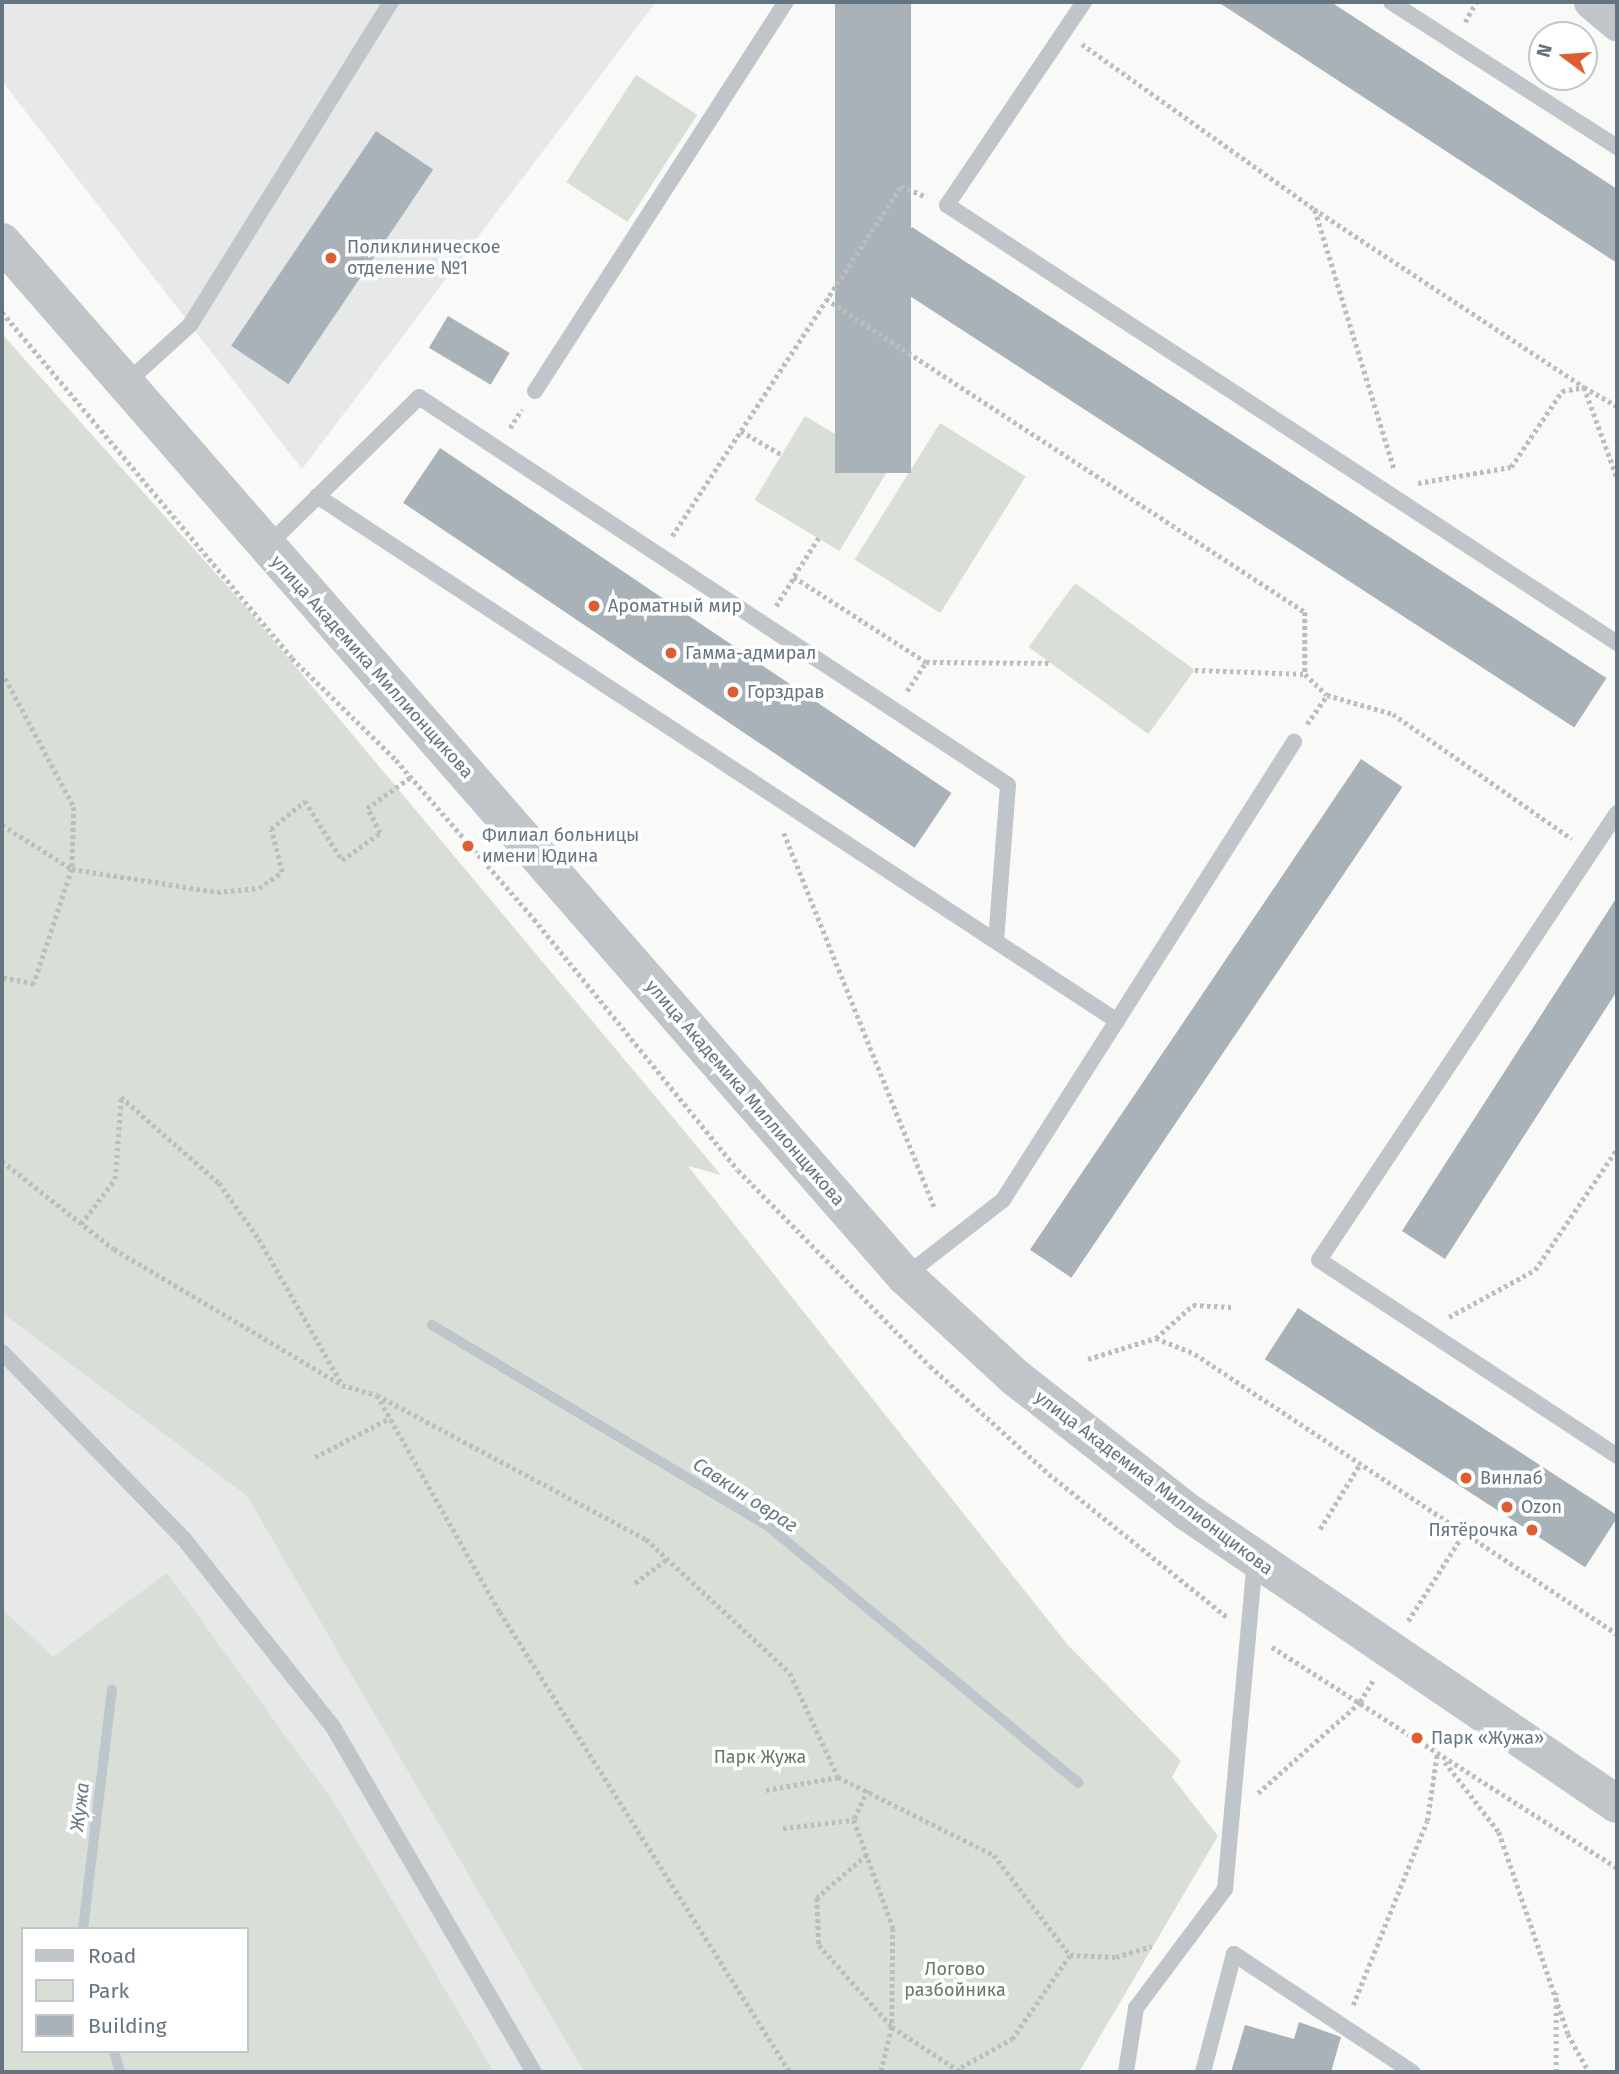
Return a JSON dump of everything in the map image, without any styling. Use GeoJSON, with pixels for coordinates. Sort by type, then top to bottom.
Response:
{"type":"FeatureCollection","features":[{"type":"Feature","properties":{"kind":"street"},"geometry":{"type":"LineString","coordinates":[[1590,2],[1617,25]]}},
{"type":"Feature","properties":{"kind":"street","name":"улица Академика Миллионщикова"},"geometry":{"type":"LineString","coordinates":[[2,242],[265,547],[905,1276],[1016,1378],[1255,1561],[1617,1804]]}},
{"type":"Feature","properties":{"kind":"lane"},"geometry":{"type":"LineString","coordinates":[[125,384],[190,324],[391,2]]}},
{"type":"Feature","properties":{"kind":"lane"},"geometry":{"type":"LineString","coordinates":[[535,391],[786,2]]}},
{"type":"Feature","properties":{"kind":"lane"},"geometry":{"type":"LineString","coordinates":[[1084,2],[947,205],[1617,643]]}},
{"type":"Feature","properties":{"kind":"lane"},"geometry":{"type":"LineString","coordinates":[[1391,2],[1617,146]]}},
{"type":"Feature","properties":{"kind":"lane"},"geometry":{"type":"LineString","coordinates":[[265,547],[419,397],[1008,785],[996,941]]}},
{"type":"Feature","properties":{"kind":"lane"},"geometry":{"type":"LineString","coordinates":[[317,496],[1116,1021]]}},
{"type":"Feature","properties":{"kind":"lane"},"geometry":{"type":"LineString","coordinates":[[905,1276],[1003,1200],[1294,742]]}},
{"type":"Feature","properties":{"kind":"lane"},"geometry":{"type":"LineString","coordinates":[[1617,813],[1319,1260],[1617,1456]]}},
{"type":"Feature","properties":{"kind":"lane"},"geometry":{"type":"LineString","coordinates":[[2,1352],[184,1539],[333,1727],[534,2072]]}},
{"type":"Feature","properties":{"kind":"lane"},"geometry":{"type":"LineString","coordinates":[[1126,2072],[1136,2008],[1225,1888],[1255,1561]]}},
{"type":"Feature","properties":{"kind":"lane"},"geometry":{"type":"LineString","coordinates":[[1203,2072],[1234,1954],[1412,2072]]}},
{"type":"Feature","properties":{"kind":"path"},"geometry":{"type":"LineString","coordinates":[[1064,32],[1314,209],[1584,387],[1617,405]]}},
{"type":"Feature","properties":{"kind":"path"},"geometry":{"type":"LineString","coordinates":[[680,524],[901,186],[947,205]]}},
{"type":"Feature","properties":{"kind":"path"},"geometry":{"type":"LineString","coordinates":[[1314,209],[1395,473]]}},
{"type":"Feature","properties":{"kind":"path"},"geometry":{"type":"LineString","coordinates":[[827,299],[1305,612],[1305,674]]}},
{"type":"Feature","properties":{"kind":"path"},"geometry":{"type":"LineString","coordinates":[[1584,387],[1617,477]]}},
{"type":"Feature","properties":{"kind":"path"},"geometry":{"type":"LineString","coordinates":[[1412,484],[1511,467],[1562,391],[1584,387]]}},
{"type":"Feature","properties":{"kind":"path"},"geometry":{"type":"LineString","coordinates":[[741,431],[782,455]]}},
{"type":"Feature","properties":{"kind":"path"},"geometry":{"type":"LineString","coordinates":[[764,624],[819,538]]}},
{"type":"Feature","properties":{"kind":"path"},"geometry":{"type":"LineString","coordinates":[[794,577],[926,662],[1050,663]]}},
{"type":"Feature","properties":{"kind":"path"},"geometry":{"type":"LineString","coordinates":[[894,709],[926,662]]}},
{"type":"Feature","properties":{"kind":"path"},"geometry":{"type":"LineString","coordinates":[[1195,670],[1305,674],[1327,695],[1393,714],[1591,852]]}},
{"type":"Feature","properties":{"kind":"path"},"geometry":{"type":"LineString","coordinates":[[2,672],[75,807],[72,869],[34,984],[2,978]]}},
{"type":"Feature","properties":{"kind":"path"},"geometry":{"type":"LineString","coordinates":[[1294,742],[1327,695]]}},
{"type":"Feature","properties":{"kind":"path"},"geometry":{"type":"LineString","coordinates":[[2,825],[72,869],[217,892],[259,888],[282,872],[271,829],[305,801],[342,860],[380,833],[367,808],[411,777]]}},
{"type":"Feature","properties":{"kind":"path"},"geometry":{"type":"LineString","coordinates":[[768,792],[935,1209]]}},
{"type":"Feature","properties":{"kind":"path"},"geometry":{"type":"LineString","coordinates":[[81,1224],[115,1179],[121,1097],[219,1183],[259,1238],[342,1385]]}},
{"type":"Feature","properties":{"kind":"path"},"geometry":{"type":"LineString","coordinates":[[1427,1329],[1535,1270],[1617,1149]]}},
{"type":"Feature","properties":{"kind":"path"},"geometry":{"type":"LineString","coordinates":[[2,1161],[81,1224],[342,1385],[377,1395],[646,1539],[790,1673],[838,1777]]}},
{"type":"Feature","properties":{"kind":"path"},"geometry":{"type":"LineString","coordinates":[[1088,1359],[1156,1338],[1193,1305],[1231,1307]]}},
{"type":"Feature","properties":{"kind":"path"},"geometry":{"type":"LineString","coordinates":[[1156,1338],[1195,1354],[1617,1634]]}},
{"type":"Feature","properties":{"kind":"path"},"geometry":{"type":"LineString","coordinates":[[377,1395],[500,1612],[790,2072]]}},
{"type":"Feature","properties":{"kind":"path"},"geometry":{"type":"LineString","coordinates":[[315,1457],[390,1418]]}},
{"type":"Feature","properties":{"kind":"path"},"geometry":{"type":"LineString","coordinates":[[1321,1528],[1360,1464]]}},
{"type":"Feature","properties":{"kind":"path"},"geometry":{"type":"LineString","coordinates":[[1422,1597],[1464,1533]]}},
{"type":"Feature","properties":{"kind":"path"},"geometry":{"type":"LineString","coordinates":[[635,1583],[667,1559]]}},
{"type":"Feature","properties":{"kind":"path"},"geometry":{"type":"LineString","coordinates":[[1230,1821],[1360,1702]]}},
{"type":"Feature","properties":{"kind":"path"},"geometry":{"type":"LineString","coordinates":[[1344,2027],[1427,1821],[1437,1754]]}},
{"type":"Feature","properties":{"kind":"path"},"geometry":{"type":"LineString","coordinates":[[1589,2072],[1568,2035],[1556,1985],[1499,1832],[1442,1758],[1617,1868]]}},
{"type":"Feature","properties":{"kind":"path"},"geometry":{"type":"LineString","coordinates":[[766,1790],[838,1777],[994,1855],[1070,1955]]}},
{"type":"Feature","properties":{"kind":"path"},"geometry":{"type":"LineString","coordinates":[[868,1790],[854,1819],[893,1928],[892,2027],[881,2072]]}},
{"type":"Feature","properties":{"kind":"path"},"geometry":{"type":"LineString","coordinates":[[783,1828],[854,1819]]}},
{"type":"Feature","properties":{"kind":"path"},"geometry":{"type":"LineString","coordinates":[[867,1855],[817,1898],[819,1945],[892,2027],[961,2070],[1012,2039],[1070,1955]]}},
{"type":"Feature","properties":{"kind":"path"},"geometry":{"type":"LineString","coordinates":[[1070,1955],[1116,1957],[1155,1945]]}},
{"type":"Feature","properties":{"kind":"path"},"geometry":{"type":"LineString","coordinates":[[1556,1985],[1556,2072]]}},
{"type":"Feature","properties":{"kind":"shaded area"},"geometry":{"type":"Polygon","coordinates":[[[2,2],[656,2],[302,469],[2,81],[2,2]]]}},
{"type":"Feature","properties":{"kind":"shaded area"},"geometry":{"type":"Polygon","coordinates":[[[2,1313],[247,1496],[591,2072],[2,2072],[2,1313]]]}},
{"type":"Feature","properties":{"kind":"green space"},"geometry":{"type":"Polygon","coordinates":[[[636,75],[697,115],[628,222],[566,182],[636,75]]]}},
{"type":"Feature","properties":{"kind":"green space","name":"Парк Жужа"},"geometry":{"type":"Polygon","coordinates":[[[2,334],[244,605],[721,1175],[688,1166],[1067,1644],[1181,1761],[1172,1777],[1218,1836],[1079,2072],[584,2072],[247,1496],[2,1313],[2,334]]]}},
{"type":"Feature","properties":{"kind":"green space"},"geometry":{"type":"Polygon","coordinates":[[[805,416],[890,467],[839,551],[755,500],[805,416]]]}},
{"type":"Feature","properties":{"kind":"green space"},"geometry":{"type":"Polygon","coordinates":[[[940,423],[1026,477],[940,613],[855,560],[940,423]]]}},
{"type":"Feature","properties":{"kind":"green space"},"geometry":{"type":"Polygon","coordinates":[[[1075,583],[1195,670],[1148,734],[1029,647],[1075,583]]]}},
{"type":"Feature","properties":{"kind":"green space"},"geometry":{"type":"Polygon","coordinates":[[[167,1573],[335,1804],[494,2072],[2,2072],[2,1609],[53,1657],[167,1573]]]}},
{"type":"Feature","properties":{"kind":"building"},"geometry":{"type":"Polygon","coordinates":[[[835,2],[911,2],[911,473],[835,473],[835,2]]]}},
{"type":"Feature","properties":{"kind":"building"},"geometry":{"type":"Polygon","coordinates":[[[1218,2],[1331,2],[1617,189],[1617,263],[1218,2]]]}},
{"type":"Feature","properties":{"kind":"building","name":"Поликлиническое отделение №1"},"geometry":{"type":"Polygon","coordinates":[[[376,131],[433,170],[288,384],[231,346],[376,131]]]}},
{"type":"Feature","properties":{"kind":"building"},"geometry":{"type":"Polygon","coordinates":[[[912,227],[1606,678],[1574,727],[880,276],[912,227]]]}},
{"type":"Feature","properties":{"kind":"building"},"geometry":{"type":"Polygon","coordinates":[[[448,316],[510,353],[491,385],[429,348],[448,316]]]}},
{"type":"Feature","properties":{"kind":"building"},"geometry":{"type":"Polygon","coordinates":[[[440,448],[952,793],[915,848],[403,503],[440,448]]]}},
{"type":"Feature","properties":{"kind":"building"},"geometry":{"type":"Polygon","coordinates":[[[1361,759],[1402,787],[1071,1278],[1030,1250],[1361,759]]]}},
{"type":"Feature","properties":{"kind":"building"},"geometry":{"type":"Polygon","coordinates":[[[1617,897],[1617,991],[1445,1259],[1402,1231],[1617,897]]]}},
{"type":"Feature","properties":{"kind":"building"},"geometry":{"type":"Polygon","coordinates":[[[1298,1308],[1617,1515],[1585,1567],[1265,1359],[1298,1308]]]}},
{"type":"Feature","properties":{"kind":"building"},"geometry":{"type":"Polygon","coordinates":[[[1299,2022],[1341,2037],[1331,2072],[1231,2072],[1245,2025],[1294,2039],[1299,2022]]]}},
{"type":"Feature","properties":{"kind":"waterway","name":"Савкин овраг"},"geometry":{"type":"LineString","coordinates":[[432,1325],[768,1526],[1079,1783]]}},
{"type":"Feature","properties":{"kind":"waterway","name":"Жужа"},"geometry":{"type":"LineString","coordinates":[[83,1927],[112,1690]]}},
{"type":"Feature","properties":{"kind":"waterway","name":"Жужа"},"geometry":{"type":"LineString","coordinates":[[115,2053],[120,2072]]}},
{"type":"Feature","properties":{"kind":"place","name":"Поликлиническое отделение №1"},"geometry":{"type":"Point","coordinates":[331,258]}},
{"type":"Feature","properties":{"kind":"place","name":"Ароматный мир"},"geometry":{"type":"Point","coordinates":[594,606]}},
{"type":"Feature","properties":{"kind":"place","name":"Гамма-адмирал"},"geometry":{"type":"Point","coordinates":[671,653]}},
{"type":"Feature","properties":{"kind":"place","name":"Горздрав"},"geometry":{"type":"Point","coordinates":[733,692]}},
{"type":"Feature","properties":{"kind":"place","name":"Филиал больницы имени Юдина"},"geometry":{"type":"Point","coordinates":[468,846]}},
{"type":"Feature","properties":{"kind":"place","name":"Винлаб"},"geometry":{"type":"Point","coordinates":[1466,1478]}},
{"type":"Feature","properties":{"kind":"place","name":"Ozon"},"geometry":{"type":"Point","coordinates":[1507,1507]}},
{"type":"Feature","properties":{"kind":"place","name":"Пятёрочка"},"geometry":{"type":"Point","coordinates":[1532,1530]}},
{"type":"Feature","properties":{"kind":"place","name":"Парк «Жужа»"},"geometry":{"type":"Point","coordinates":[1417,1738]}},
{"type":"Feature","properties":{"kind":"park label","name":"Логово разбойника"},"geometry":{"type":"Point","coordinates":[955,1980]}}]}
